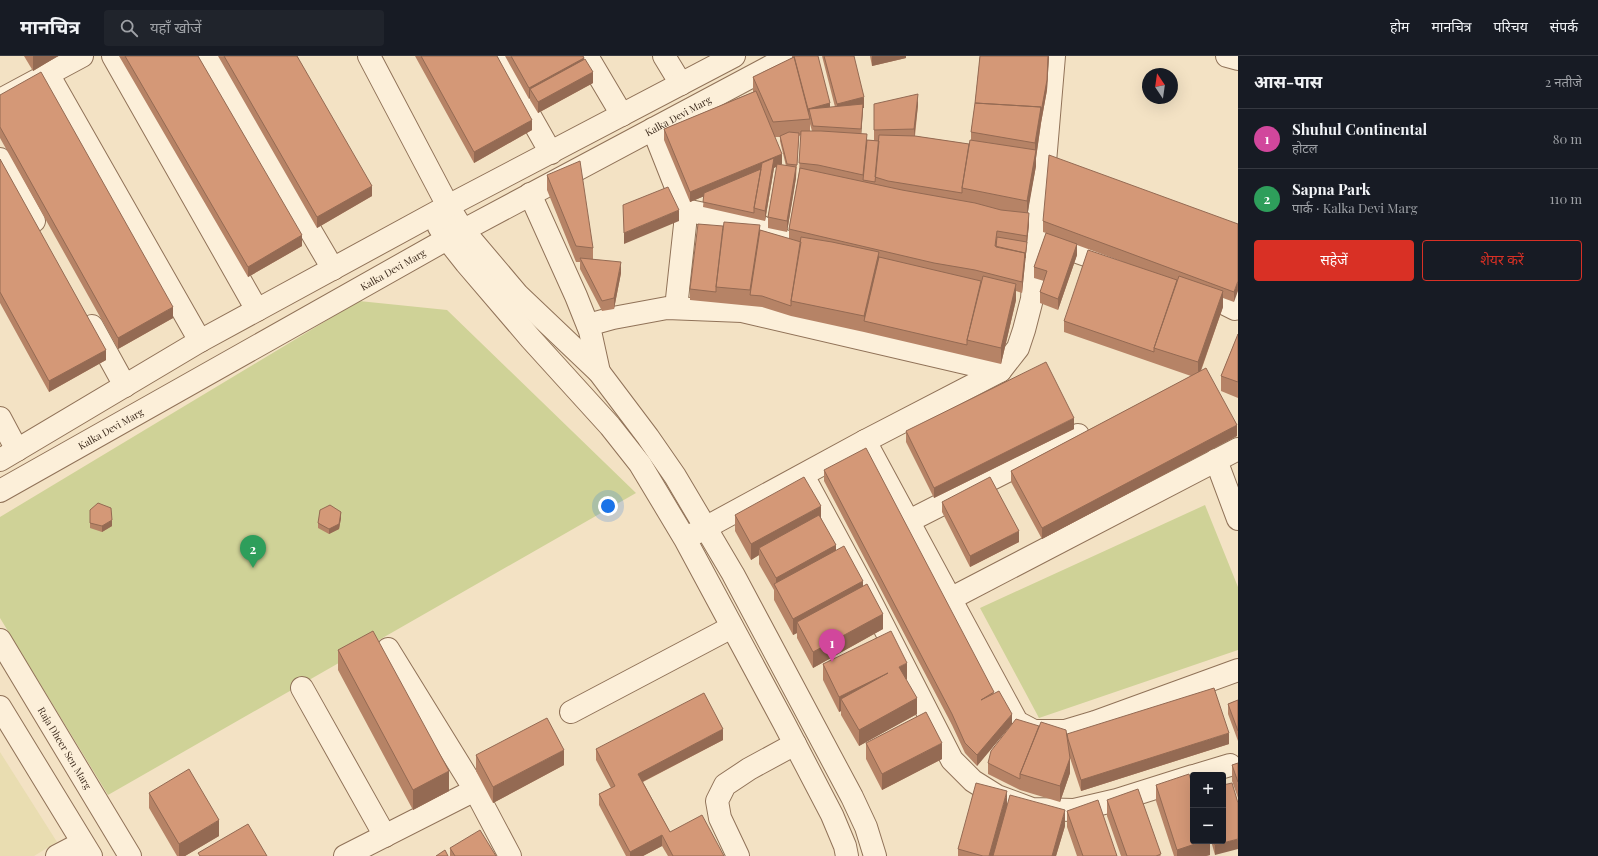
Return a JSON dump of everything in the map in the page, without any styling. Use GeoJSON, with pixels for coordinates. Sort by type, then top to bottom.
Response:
{"type":"FeatureCollection","features":[{"type":"Feature","properties":{"kind":"street"},"geometry":{"type":"LineString","coordinates":[[0,100],[82,56]]}},
{"type":"Feature","properties":{"kind":"street"},"geometry":{"type":"LineString","coordinates":[[113,56],[257,310]]}},
{"type":"Feature","properties":{"kind":"street"},"geometry":{"type":"LineString","coordinates":[[208,56],[333,269]]}},
{"type":"Feature","properties":{"kind":"street"},"geometry":{"type":"LineString","coordinates":[[369,56],[440,211],[455,234],[531,339],[610,426],[640,464],[685,539],[832,815],[845,846],[847,856]]}},
{"type":"Feature","properties":{"kind":"street"},"geometry":{"type":"LineString","coordinates":[[496,56],[551,153]]}},
{"type":"Feature","properties":{"kind":"street"},"geometry":{"type":"LineString","coordinates":[[587,56],[622,115]]}},
{"type":"Feature","properties":{"kind":"street"},"geometry":{"type":"LineString","coordinates":[[664,56],[681,84]]}},
{"type":"Feature","properties":{"kind":"street"},"geometry":{"type":"LineString","coordinates":[[0,418],[9,455],[200,341],[440,211],[734,56]]}},
{"type":"Feature","properties":{"kind":"street","name":"Kalka Devi Marg"},"geometry":{"type":"LineString","coordinates":[[0,491],[455,234],[790,56]]}},
{"type":"Feature","properties":{"kind":"street"},"geometry":{"type":"LineString","coordinates":[[685,539],[803,474],[1000,371],[1018,348],[1032,299],[1032,227],[1045,162],[1054,56]]}},
{"type":"Feature","properties":{"kind":"street"},"geometry":{"type":"LineString","coordinates":[[1227,56],[1238,59]]}},
{"type":"Feature","properties":{"kind":"street"},"geometry":{"type":"LineString","coordinates":[[48,74],[200,341]]}},
{"type":"Feature","properties":{"kind":"street"},"geometry":{"type":"LineString","coordinates":[[653,129],[686,210],[686,225],[676,308]]}},
{"type":"Feature","properties":{"kind":"street"},"geometry":{"type":"LineString","coordinates":[[0,159],[42,235]]}},
{"type":"Feature","properties":{"kind":"street"},"geometry":{"type":"LineString","coordinates":[[1023,159],[1045,162],[1068,170]]}},
{"type":"Feature","properties":{"kind":"street"},"geometry":{"type":"LineString","coordinates":[[530,194],[588,326],[599,372]]}},
{"type":"Feature","properties":{"kind":"street"},"geometry":{"type":"LineString","coordinates":[[686,210],[760,226],[784,241],[814,248]]}},
{"type":"Feature","properties":{"kind":"street"},"geometry":{"type":"LineString","coordinates":[[1032,227],[1133,272]]}},
{"type":"Feature","properties":{"kind":"street"},"geometry":{"type":"LineString","coordinates":[[455,234],[599,372],[648,436],[675,476],[733,574],[852,797],[866,827],[875,856]]}},
{"type":"Feature","properties":{"kind":"street"},"geometry":{"type":"LineString","coordinates":[[1178,287],[1223,302],[1235,309],[1238,302]]}},
{"type":"Feature","properties":{"kind":"street"},"geometry":{"type":"LineString","coordinates":[[1009,294],[1032,299]]}},
{"type":"Feature","properties":{"kind":"street"},"geometry":{"type":"LineString","coordinates":[[588,326],[613,318],[667,308],[742,311],[1000,371]]}},
{"type":"Feature","properties":{"kind":"street"},"geometry":{"type":"LineString","coordinates":[[84,312],[124,386]]}},
{"type":"Feature","properties":{"kind":"street"},"geometry":{"type":"LineString","coordinates":[[909,521],[1078,435]]}},
{"type":"Feature","properties":{"kind":"street"},"geometry":{"type":"LineString","coordinates":[[865,441],[1017,722],[1034,731],[1065,731],[1238,670]]}},
{"type":"Feature","properties":{"kind":"street"},"geometry":{"type":"LineString","coordinates":[[950,599],[1238,449]]}},
{"type":"Feature","properties":{"kind":"street"},"geometry":{"type":"LineString","coordinates":[[1216,460],[1238,519]]}},
{"type":"Feature","properties":{"kind":"street"},"geometry":{"type":"LineString","coordinates":[[803,474],[865,590],[952,760],[972,781],[997,796],[1032,809],[1074,810],[1117,800],[1190,777]]}},
{"type":"Feature","properties":{"kind":"street"},"geometry":{"type":"LineString","coordinates":[[571,712],[732,627]]}},
{"type":"Feature","properties":{"kind":"street","name":"Raja Dheer Sen Marg"},"geometry":{"type":"LineString","coordinates":[[0,640],[130,856]]}},
{"type":"Feature","properties":{"kind":"street"},"geometry":{"type":"LineString","coordinates":[[388,648],[475,790],[510,856]]}},
{"type":"Feature","properties":{"kind":"street"},"geometry":{"type":"LineString","coordinates":[[302,688],[385,836]]}},
{"type":"Feature","properties":{"kind":"street"},"geometry":{"type":"LineString","coordinates":[[0,706],[86,849],[57,856]]}},
{"type":"Feature","properties":{"kind":"street"},"geometry":{"type":"LineString","coordinates":[[738,856],[720,818],[717,802],[725,785],[749,769],[795,744]]}},
{"type":"Feature","properties":{"kind":"street"},"geometry":{"type":"LineString","coordinates":[[1207,772],[1230,765]]}},
{"type":"Feature","properties":{"kind":"street"},"geometry":{"type":"LineString","coordinates":[[345,856],[475,790]]}},
{"type":"Feature","properties":{"kind":"shaded area"},"geometry":{"type":"Polygon","coordinates":[[[0,752],[57,842],[34,856],[0,856],[0,752]]]}},
{"type":"Feature","properties":{"kind":"green space"},"geometry":{"type":"Polygon","coordinates":[[[359,301],[447,310],[636,493],[108,795],[0,618],[0,517],[359,301]]]}},
{"type":"Feature","properties":{"kind":"green space"},"geometry":{"type":"Polygon","coordinates":[[[1205,505],[1238,587],[1238,650],[1039,718],[980,608],[1205,505]]]}},
{"type":"Feature","properties":{"kind":"building"},"geometry":{"type":"Polygon","coordinates":[[[125,56],[198,56],[302,235],[248,267],[125,56]]]}},
{"type":"Feature","properties":{"kind":"building"},"geometry":{"type":"Polygon","coordinates":[[[224,56],[297,56],[372,186],[317,217],[224,56]]]}},
{"type":"Feature","properties":{"kind":"building"},"geometry":{"type":"Polygon","coordinates":[[[421,56],[497,56],[532,120],[474,152],[421,56]]]}},
{"type":"Feature","properties":{"kind":"building"},"geometry":{"type":"Polygon","coordinates":[[[511,56],[583,56],[584,58],[529,88],[511,56]]]}},
{"type":"Feature","properties":{"kind":"building"},"geometry":{"type":"Polygon","coordinates":[[[794,56],[818,56],[830,103],[808,109],[794,56]]]}},
{"type":"Feature","properties":{"kind":"building"},"geometry":{"type":"Polygon","coordinates":[[[824,56],[854,56],[864,97],[837,104],[824,56]]]}},
{"type":"Feature","properties":{"kind":"building"},"geometry":{"type":"Polygon","coordinates":[[[980,56],[1048,56],[1047,80],[1041,112],[1041,107],[975,103],[980,56]]]}},
{"type":"Feature","properties":{"kind":"building"},"geometry":{"type":"Polygon","coordinates":[[[794,57],[810,119],[773,122],[753,77],[794,57]]]}},
{"type":"Feature","properties":{"kind":"building"},"geometry":{"type":"Polygon","coordinates":[[[585,59],[593,72],[538,102],[530,89],[585,59]]]}},
{"type":"Feature","properties":{"kind":"building"},"geometry":{"type":"Polygon","coordinates":[[[41,72],[173,307],[118,338],[0,127],[0,95],[41,72]]]}},
{"type":"Feature","properties":{"kind":"building"},"geometry":{"type":"Polygon","coordinates":[[[756,91],[782,154],[690,192],[664,129],[756,91]]]}},
{"type":"Feature","properties":{"kind":"building"},"geometry":{"type":"Polygon","coordinates":[[[918,94],[914,129],[874,130],[874,104],[918,94]]]}},
{"type":"Feature","properties":{"kind":"building"},"geometry":{"type":"Polygon","coordinates":[[[975,103],[1041,107],[1035,143],[971,132],[975,103]]]}},
{"type":"Feature","properties":{"kind":"building"},"geometry":{"type":"Polygon","coordinates":[[[863,104],[861,129],[813,126],[809,109],[863,104]]]}},
{"type":"Feature","properties":{"kind":"building"},"geometry":{"type":"Polygon","coordinates":[[[801,131],[867,134],[863,175],[818,165],[799,163],[801,131]]]}},
{"type":"Feature","properties":{"kind":"building"},"geometry":{"type":"Polygon","coordinates":[[[789,132],[799,133],[797,165],[787,164],[780,136],[789,132]]]}},
{"type":"Feature","properties":{"kind":"building"},"geometry":{"type":"Polygon","coordinates":[[[879,135],[915,136],[969,144],[962,193],[888,181],[875,177],[879,135]]]}},
{"type":"Feature","properties":{"kind":"building"},"geometry":{"type":"Polygon","coordinates":[[[867,140],[879,141],[875,182],[863,180],[867,140]]]}},
{"type":"Feature","properties":{"kind":"building"},"geometry":{"type":"Polygon","coordinates":[[[970,140],[1036,150],[1027,201],[962,188],[970,140]]]}},
{"type":"Feature","properties":{"kind":"building"},"geometry":{"type":"Polygon","coordinates":[[[1049,155],[1238,224],[1238,281],[1234,292],[1043,221],[1049,155]]]}},
{"type":"Feature","properties":{"kind":"building"},"geometry":{"type":"Polygon","coordinates":[[[774,158],[765,211],[754,208],[762,163],[774,158]]]}},
{"type":"Feature","properties":{"kind":"building"},"geometry":{"type":"Polygon","coordinates":[[[0,159],[106,350],[49,381],[0,292],[0,159]]]}},
{"type":"Feature","properties":{"kind":"building"},"geometry":{"type":"Polygon","coordinates":[[[580,161],[593,248],[576,246],[547,175],[580,161]]]}},
{"type":"Feature","properties":{"kind":"building"},"geometry":{"type":"Polygon","coordinates":[[[777,164],[796,167],[787,221],[768,217],[777,164]]]}},
{"type":"Feature","properties":{"kind":"building"},"geometry":{"type":"Polygon","coordinates":[[[800,168],[902,190],[975,203],[1001,210],[1029,213],[1027,236],[997,231],[995,246],[1025,253],[1022,282],[975,270],[934,263],[789,229],[800,168]]]}},
{"type":"Feature","properties":{"kind":"building"},"geometry":{"type":"Polygon","coordinates":[[[761,169],[754,213],[703,202],[704,193],[761,169]]]}},
{"type":"Feature","properties":{"kind":"building"},"geometry":{"type":"Polygon","coordinates":[[[668,187],[679,210],[624,233],[623,205],[668,187]]]}},
{"type":"Feature","properties":{"kind":"building"},"geometry":{"type":"Polygon","coordinates":[[[724,222],[760,225],[750,290],[716,287],[724,222]]]}},
{"type":"Feature","properties":{"kind":"building"},"geometry":{"type":"Polygon","coordinates":[[[698,224],[723,226],[716,292],[690,289],[698,224]]]}},
{"type":"Feature","properties":{"kind":"building"},"geometry":{"type":"Polygon","coordinates":[[[760,230],[801,242],[791,306],[762,296],[750,295],[760,230]]]}},
{"type":"Feature","properties":{"kind":"building"},"geometry":{"type":"Polygon","coordinates":[[[1046,233],[1077,244],[1058,299],[1040,292],[1047,271],[1034,267],[1046,233]]]}},
{"type":"Feature","properties":{"kind":"building"},"geometry":{"type":"Polygon","coordinates":[[[801,237],[879,252],[864,316],[791,301],[801,237]]]}},
{"type":"Feature","properties":{"kind":"building"},"geometry":{"type":"Polygon","coordinates":[[[997,237],[1027,242],[1025,258],[1025,253],[996,247],[997,237]]]}},
{"type":"Feature","properties":{"kind":"building"},"geometry":{"type":"Polygon","coordinates":[[[1088,250],[1177,280],[1154,348],[1154,352],[1064,321],[1088,250]]]}},
{"type":"Feature","properties":{"kind":"building"},"geometry":{"type":"Polygon","coordinates":[[[879,257],[981,281],[967,345],[864,321],[879,257]]]}},
{"type":"Feature","properties":{"kind":"building"},"geometry":{"type":"Polygon","coordinates":[[[580,258],[621,262],[614,298],[602,301],[580,258]]]}},
{"type":"Feature","properties":{"kind":"building"},"geometry":{"type":"Polygon","coordinates":[[[983,276],[1016,284],[1001,348],[967,340],[983,276]]]}},
{"type":"Feature","properties":{"kind":"building"},"geometry":{"type":"Polygon","coordinates":[[[1179,276],[1223,291],[1198,362],[1154,348],[1179,276]]]}},
{"type":"Feature","properties":{"kind":"building"},"geometry":{"type":"Polygon","coordinates":[[[1238,334],[1238,382],[1221,376],[1238,334]]]}},
{"type":"Feature","properties":{"kind":"building"},"geometry":{"type":"Polygon","coordinates":[[[1046,362],[1074,418],[934,488],[906,431],[1046,362]]]}},
{"type":"Feature","properties":{"kind":"building"},"geometry":{"type":"Polygon","coordinates":[[[1206,368],[1237,425],[1042,528],[1011,471],[1206,368]]]}},
{"type":"Feature","properties":{"kind":"building"},"geometry":{"type":"Polygon","coordinates":[[[866,448],[994,692],[981,700],[999,691],[1012,714],[977,755],[965,743],[952,714],[824,470],[866,448]]]}},
{"type":"Feature","properties":{"kind":"building"},"geometry":{"type":"Polygon","coordinates":[[[804,477],[821,506],[751,544],[735,515],[804,477]]]}},
{"type":"Feature","properties":{"kind":"building"},"geometry":{"type":"Polygon","coordinates":[[[990,477],[1019,531],[970,556],[942,502],[990,477]]]}},
{"type":"Feature","properties":{"kind":"building"},"geometry":{"type":"Polygon","coordinates":[[[98,503],[111,508],[112,520],[102,526],[90,523],[90,510],[98,503]]]}},
{"type":"Feature","properties":{"kind":"building"},"geometry":{"type":"Polygon","coordinates":[[[330,505],[341,512],[339,524],[329,529],[318,523],[320,510],[330,505]]]}},
{"type":"Feature","properties":{"kind":"building"},"geometry":{"type":"Polygon","coordinates":[[[819,515],[836,545],[776,578],[759,548],[819,515]]]}},
{"type":"Feature","properties":{"kind":"building"},"geometry":{"type":"Polygon","coordinates":[[[844,546],[863,581],[793,619],[774,584],[844,546]]]}},
{"type":"Feature","properties":{"kind":"building"},"geometry":{"type":"Polygon","coordinates":[[[867,584],[883,614],[813,652],[797,622],[867,584]]]}},
{"type":"Feature","properties":{"kind":"building"},"geometry":{"type":"Polygon","coordinates":[[[373,631],[449,771],[413,790],[338,650],[373,631]]]}},
{"type":"Feature","properties":{"kind":"building"},"geometry":{"type":"Polygon","coordinates":[[[891,631],[907,663],[899,667],[917,698],[859,730],[841,699],[888,673],[839,697],[823,664],[891,631]]]}},
{"type":"Feature","properties":{"kind":"building"},"geometry":{"type":"Polygon","coordinates":[[[1214,688],[1229,733],[1081,780],[1067,734],[1214,688]]]}},
{"type":"Feature","properties":{"kind":"building"},"geometry":{"type":"Polygon","coordinates":[[[704,693],[723,729],[638,774],[670,832],[702,815],[724,856],[673,856],[662,835],[630,852],[599,794],[615,786],[596,749],[704,693]]]}},
{"type":"Feature","properties":{"kind":"building"},"geometry":{"type":"Polygon","coordinates":[[[1238,700],[1238,731],[1228,704],[1238,700]]]}},
{"type":"Feature","properties":{"kind":"building"},"geometry":{"type":"Polygon","coordinates":[[[926,712],[942,743],[882,774],[866,743],[926,712]]]}},
{"type":"Feature","properties":{"kind":"building"},"geometry":{"type":"Polygon","coordinates":[[[547,718],[564,750],[493,787],[476,755],[547,718]]]}},
{"type":"Feature","properties":{"kind":"building"},"geometry":{"type":"Polygon","coordinates":[[[1016,719],[1039,726],[1020,774],[1020,779],[988,763],[991,751],[1016,719]]]}},
{"type":"Feature","properties":{"kind":"building"},"geometry":{"type":"Polygon","coordinates":[[[1041,722],[1066,730],[1070,758],[1060,786],[1020,774],[1041,722]]]}},
{"type":"Feature","properties":{"kind":"building"},"geometry":{"type":"Polygon","coordinates":[[[1238,763],[1238,782],[1232,765],[1238,763]]]}},
{"type":"Feature","properties":{"kind":"building"},"geometry":{"type":"Polygon","coordinates":[[[189,769],[219,820],[179,844],[149,793],[189,769]]]}},
{"type":"Feature","properties":{"kind":"building"},"geometry":{"type":"Polygon","coordinates":[[[1189,774],[1190,844],[1195,844],[1177,850],[1156,785],[1189,774]]]}},
{"type":"Feature","properties":{"kind":"building"},"geometry":{"type":"Polygon","coordinates":[[[976,783],[1007,791],[989,856],[983,856],[958,849],[976,783]]]}},
{"type":"Feature","properties":{"kind":"building"},"geometry":{"type":"Polygon","coordinates":[[[1232,783],[1238,803],[1238,839],[1226,842],[1226,808],[1226,784],[1232,783]]]}},
{"type":"Feature","properties":{"kind":"building"},"geometry":{"type":"Polygon","coordinates":[[[1138,789],[1161,854],[1156,856],[1127,856],[1107,800],[1138,789]]]}},
{"type":"Feature","properties":{"kind":"building"},"geometry":{"type":"Polygon","coordinates":[[[1010,795],[1065,810],[1052,856],[993,856],[1010,795]]]}},
{"type":"Feature","properties":{"kind":"building"},"geometry":{"type":"Polygon","coordinates":[[[1098,800],[1117,856],[1083,856],[1067,811],[1098,800]]]}},
{"type":"Feature","properties":{"kind":"building"},"geometry":{"type":"Polygon","coordinates":[[[248,824],[267,856],[200,856],[198,853],[248,824]]]}},
{"type":"Feature","properties":{"kind":"building"},"geometry":{"type":"Polygon","coordinates":[[[480,830],[496,856],[455,856],[450,848],[480,830]]]}},
{"type":"Feature","properties":{"kind":"building"},"geometry":{"type":"Polygon","coordinates":[[[445,850],[448,856],[436,856],[445,850]]]}},
{"type":"Feature","properties":{"kind":"place","name":"Sapna Park"},"geometry":{"type":"Point","coordinates":[253,568]}},
{"type":"Feature","properties":{"kind":"place","name":"Shuhul Continental"},"geometry":{"type":"Point","coordinates":[832,662]}}]}
